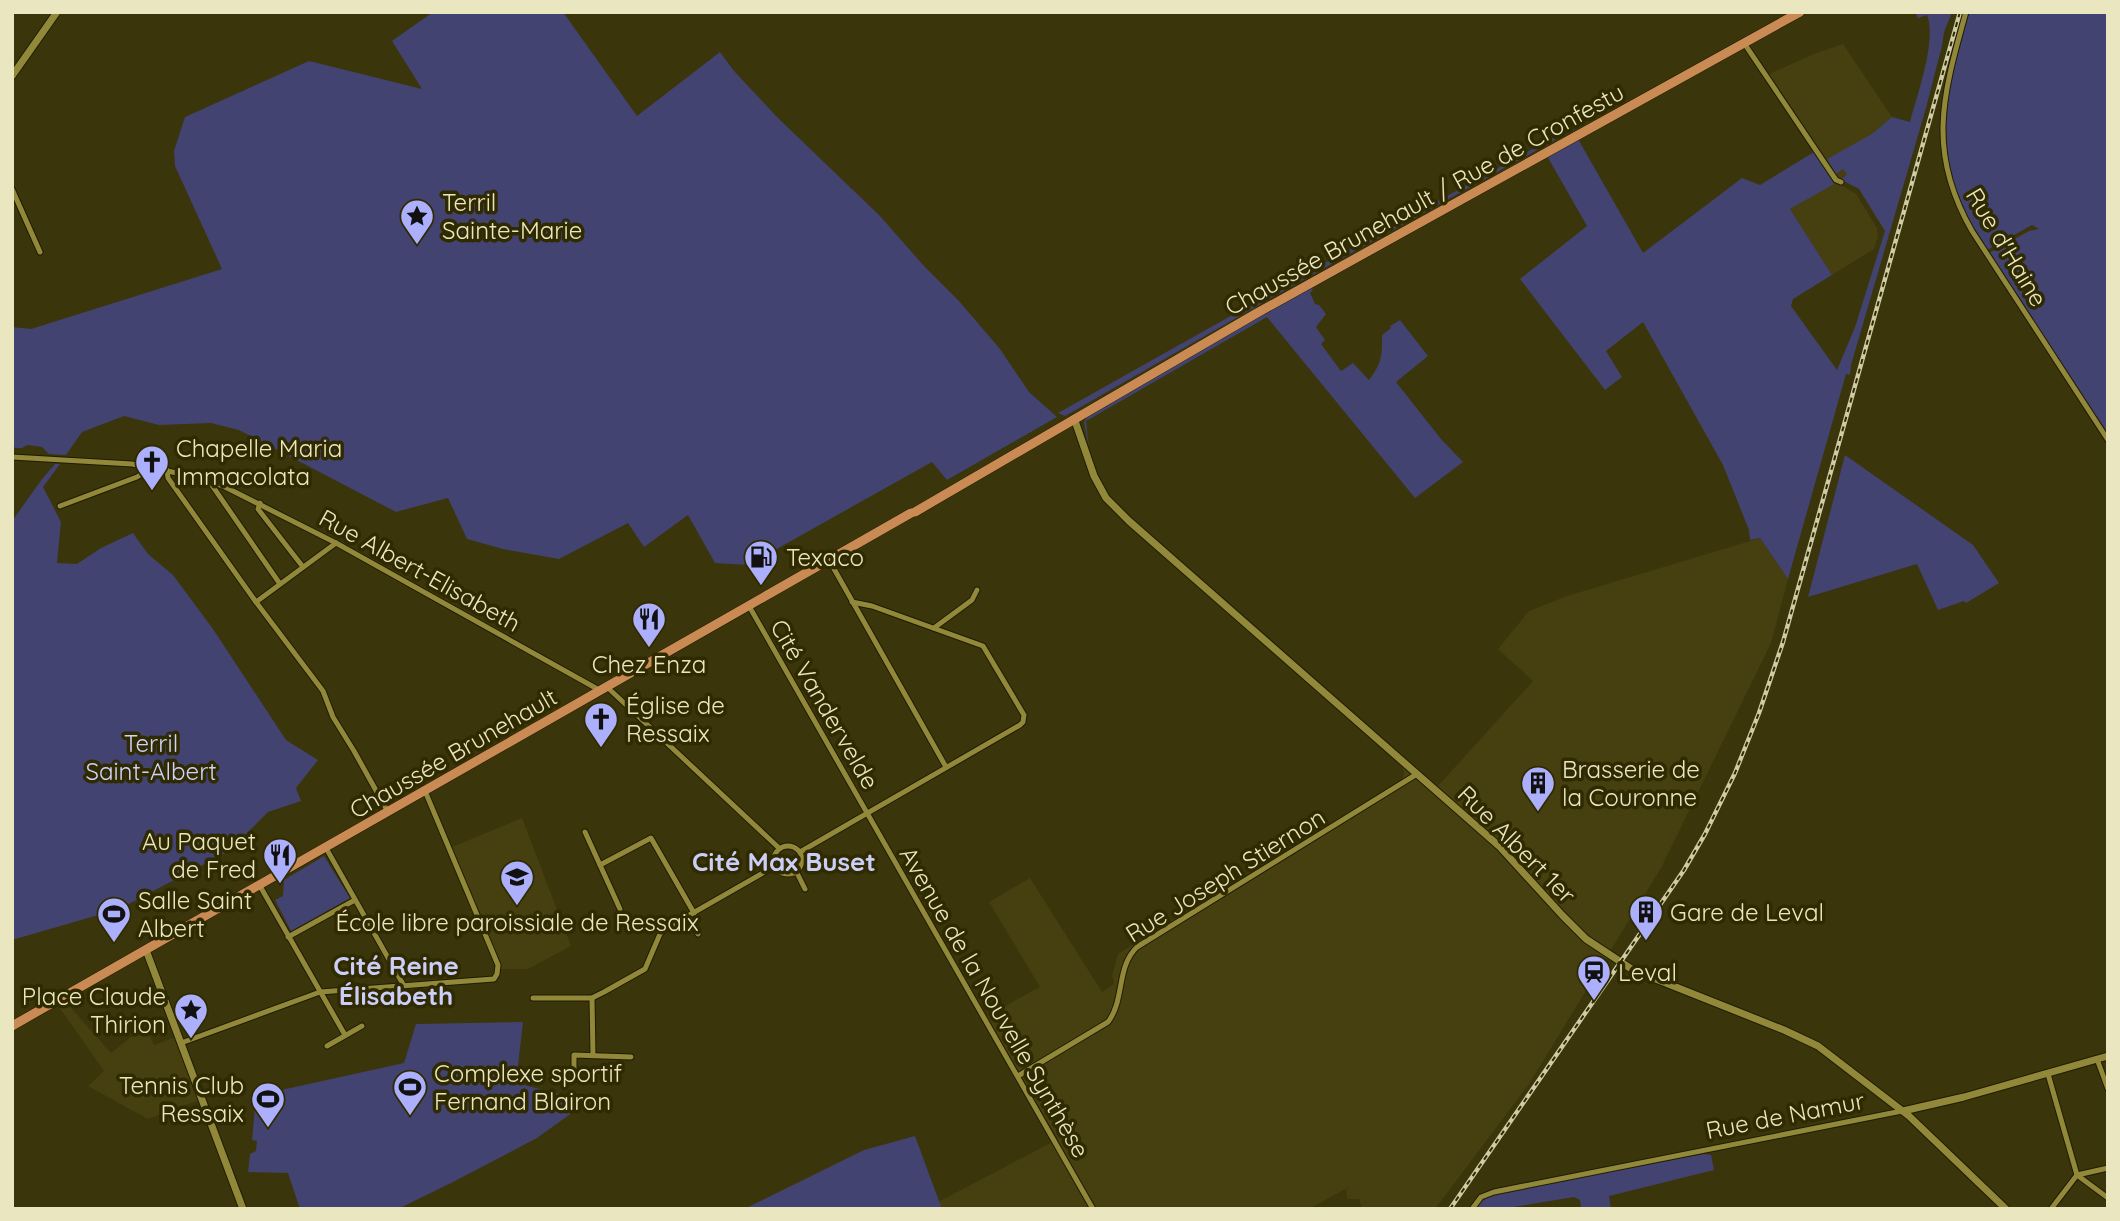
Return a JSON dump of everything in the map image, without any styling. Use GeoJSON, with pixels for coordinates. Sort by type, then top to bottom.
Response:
{"type":"FeatureCollection","features":[{"type":"Feature","properties":{"kind":"main road","name":"Chaussée Brunehault / Rue de Cronfestu"},"geometry":{"type":"LineString","coordinates":[[1071,420],[1343,264],[1800,12]]}},
{"type":"Feature","properties":{"kind":"main road","name":"Chaussée Brunehault"},"geometry":{"type":"LineString","coordinates":[[12,1026],[829,561],[914,509],[1071,420]]}},
{"type":"Feature","properties":{"kind":"street"},"geometry":{"type":"LineString","coordinates":[[12,76],[57,12]]}},
{"type":"Feature","properties":{"kind":"street","name":"Rue d'Haine"},"geometry":{"type":"LineString","coordinates":[[1966,12],[1943,111],[1945,165],[1954,194],[1972,231],[2108,440]]}},
{"type":"Feature","properties":{"kind":"street"},"geometry":{"type":"LineString","coordinates":[[1744,43],[1840,183]]}},
{"type":"Feature","properties":{"kind":"street"},"geometry":{"type":"LineString","coordinates":[[12,189],[40,252]]}},
{"type":"Feature","properties":{"kind":"street","name":"Rue Albert 1er"},"geometry":{"type":"LineString","coordinates":[[1071,420],[1106,498],[1499,846],[1573,927],[1615,960],[1633,970],[1818,1046],[1903,1111],[2006,1209]]}},
{"type":"Feature","properties":{"kind":"street","name":"Rue Albert-Elisabeth"},"geometry":{"type":"LineString","coordinates":[[12,457],[153,467],[209,481],[260,503],[604,689],[779,848]]}},
{"type":"Feature","properties":{"kind":"street"},"geometry":{"type":"LineString","coordinates":[[60,506],[137,477],[153,467]]}},
{"type":"Feature","properties":{"kind":"street"},"geometry":{"type":"LineString","coordinates":[[167,470],[168,478],[323,691],[332,718],[354,751],[388,813]]}},
{"type":"Feature","properties":{"kind":"street"},"geometry":{"type":"LineString","coordinates":[[209,481],[280,584]]}},
{"type":"Feature","properties":{"kind":"street"},"geometry":{"type":"LineString","coordinates":[[260,503],[258,509],[303,567]]}},
{"type":"Feature","properties":{"kind":"street"},"geometry":{"type":"LineString","coordinates":[[256,602],[336,543]]}},
{"type":"Feature","properties":{"kind":"street"},"geometry":{"type":"LineString","coordinates":[[829,561],[946,768]]}},
{"type":"Feature","properties":{"kind":"street"},"geometry":{"type":"LineString","coordinates":[[934,628],[972,600],[977,590]]}},
{"type":"Feature","properties":{"kind":"street","name":"Cité Vandervelde"},"geometry":{"type":"LineString","coordinates":[[749,606],[867,813],[1020,725],[1024,715],[983,646],[872,606],[852,602]]}},
{"type":"Feature","properties":{"kind":"street","name":"Rue Joseph Stiernon"},"geometry":{"type":"LineString","coordinates":[[1018,1076],[1108,1022],[1115,1009],[1126,961],[1137,947],[1418,774]]}},
{"type":"Feature","properties":{"kind":"street"},"geometry":{"type":"LineString","coordinates":[[181,1043],[320,992],[494,979],[498,965],[425,791]]}},
{"type":"Feature","properties":{"kind":"street"},"geometry":{"type":"LineString","coordinates":[[800,852],[867,813]]}},
{"type":"Feature","properties":{"kind":"street","name":"Avenue de la Nouvelle Synthèse"},"geometry":{"type":"LineString","coordinates":[[867,813],[1093,1209]]}},
{"type":"Feature","properties":{"kind":"street"},"geometry":{"type":"LineString","coordinates":[[585,832],[621,909]]}},
{"type":"Feature","properties":{"kind":"street"},"geometry":{"type":"LineString","coordinates":[[600,865],[651,838],[694,913]]}},
{"type":"Feature","properties":{"kind":"street"},"geometry":{"type":"LineString","coordinates":[[790,846],[800,852],[801,865],[796,871],[782,873],[775,866],[774,857],[779,848],[790,846]]}},
{"type":"Feature","properties":{"kind":"street"},"geometry":{"type":"LineString","coordinates":[[326,848],[404,986]]}},
{"type":"Feature","properties":{"kind":"street"},"geometry":{"type":"LineString","coordinates":[[533,998],[592,998],[645,969],[660,934],[775,866]]}},
{"type":"Feature","properties":{"kind":"street"},"geometry":{"type":"LineString","coordinates":[[796,871],[805,889]]}},
{"type":"Feature","properties":{"kind":"street"},"geometry":{"type":"LineString","coordinates":[[260,886],[345,1035]]}},
{"type":"Feature","properties":{"kind":"street"},"geometry":{"type":"LineString","coordinates":[[288,937],[355,900]]}},
{"type":"Feature","properties":{"kind":"street"},"geometry":{"type":"LineString","coordinates":[[688,916],[698,934]]}},
{"type":"Feature","properties":{"kind":"street"},"geometry":{"type":"LineString","coordinates":[[146,950],[243,1209]]}},
{"type":"Feature","properties":{"kind":"street"},"geometry":{"type":"LineString","coordinates":[[592,998],[593,1055]]}},
{"type":"Feature","properties":{"kind":"street"},"geometry":{"type":"LineString","coordinates":[[327,1046],[362,1026]]}},
{"type":"Feature","properties":{"kind":"street"},"geometry":{"type":"LineString","coordinates":[[574,1079],[574,1055],[631,1057]]}},
{"type":"Feature","properties":{"kind":"street","name":"Rue de Namur"},"geometry":{"type":"LineString","coordinates":[[1472,1209],[1481,1197],[1494,1192],[1903,1111],[1964,1097],[2108,1056]]}},
{"type":"Feature","properties":{"kind":"street"},"geometry":{"type":"LineString","coordinates":[[2098,1059],[2108,1089]]}},
{"type":"Feature","properties":{"kind":"street"},"geometry":{"type":"LineString","coordinates":[[2048,1074],[2077,1175],[2108,1198]]}},
{"type":"Feature","properties":{"kind":"street"},"geometry":{"type":"LineString","coordinates":[[2051,1209],[2077,1175],[2108,1168]]}},
{"type":"Feature","properties":{"kind":"shaded area"},"geometry":{"type":"Polygon","coordinates":[[[1843,44],[1892,117],[1872,135],[1827,159],[1836,173],[1843,169],[1847,175],[1840,179],[1841,185],[1856,194],[1877,228],[1878,236],[1874,249],[1832,275],[1790,209],[1834,183],[1814,152],[1819,149],[1769,74],[1843,44]]]}},
{"type":"Feature","properties":{"kind":"shaded area"},"geometry":{"type":"Polygon","coordinates":[[[1760,538],[1788,579],[1771,643],[1661,868],[1529,1084],[1435,1209],[1362,1209],[1359,1199],[1347,1199],[1346,1190],[1351,1186],[1309,1209],[921,1209],[1058,1139],[985,1017],[1040,987],[989,902],[1030,878],[1102,992],[1113,985],[1112,976],[1118,954],[1400,781],[1404,771],[1396,760],[1403,756],[1438,786],[1533,681],[1498,649],[1529,611],[1567,596],[1760,538]]]}},
{"type":"Feature","properties":{"kind":"shaded area","name":"École libre paroissiale de Ressaix"},"geometry":{"type":"Polygon","coordinates":[[[522,818],[571,946],[528,969],[501,969],[452,847],[522,818]]]}},
{"type":"Feature","properties":{"kind":"shaded area"},"geometry":{"type":"Polygon","coordinates":[[[64,1000],[111,1053],[131,1037],[148,1031],[154,1045],[176,1037],[199,1100],[148,1119],[88,1086],[104,1071],[57,1004],[64,1000]]]}},
{"type":"Feature","properties":{"kind":"green space"},"geometry":{"type":"Polygon","coordinates":[[[433,12],[563,12],[637,116],[720,52],[778,118],[880,216],[959,301],[1000,349],[1029,392],[1057,417],[947,480],[932,462],[748,565],[715,563],[688,515],[644,547],[628,523],[559,559],[503,549],[467,539],[448,498],[396,512],[239,430],[211,423],[159,425],[124,416],[82,432],[66,455],[49,454],[42,447],[27,445],[15,448],[12,443],[12,327],[31,329],[222,269],[175,166],[174,151],[185,117],[309,61],[422,89],[392,41],[433,12]]]}},
{"type":"Feature","properties":{"kind":"green space"},"geometry":{"type":"Polygon","coordinates":[[[1915,12],[1952,12],[1944,32],[1926,108],[1850,375],[1846,374],[1788,579],[1760,538],[1750,540],[1749,530],[1723,465],[1643,322],[1606,351],[1622,377],[1605,390],[1520,279],[1587,226],[1547,156],[1578,139],[1643,253],[1742,178],[1760,185],[1814,152],[1834,184],[1790,209],[1832,275],[1793,299],[1791,306],[1837,370],[1855,327],[1885,231],[1859,189],[1840,179],[1847,175],[1843,169],[1836,174],[1827,159],[1872,134],[1892,117],[1910,122],[1930,38],[1927,15],[1918,18],[1915,12]]]}},
{"type":"Feature","properties":{"kind":"green space"},"geometry":{"type":"Polygon","coordinates":[[[1969,12],[2108,12],[2108,434],[1989,253],[2029,231],[2039,229],[2032,225],[1987,250],[1968,219],[1954,185],[1945,149],[1945,112],[1969,12]]]}},
{"type":"Feature","properties":{"kind":"green space"},"geometry":{"type":"Polygon","coordinates":[[[1553,138],[1555,140],[1065,416],[1058,413],[1330,260],[1553,138]]]}},
{"type":"Feature","properties":{"kind":"green space"},"geometry":{"type":"Polygon","coordinates":[[[1311,287],[1313,290],[1310,293],[1315,304],[1326,314],[1316,327],[1325,340],[1321,344],[1341,371],[1353,363],[1369,380],[1380,359],[1382,335],[1400,320],[1428,356],[1396,382],[1463,462],[1415,498],[1267,317],[1086,421],[1089,448],[1084,422],[1090,413],[1311,287]]]}},
{"type":"Feature","properties":{"kind":"green space"},"geometry":{"type":"Polygon","coordinates":[[[1845,455],[1973,545],[1999,583],[1966,603],[1964,601],[1938,610],[1917,564],[1808,597],[1845,455]]]}},
{"type":"Feature","properties":{"kind":"green space","name":"Terril Saint-Albert"},"geometry":{"type":"Polygon","coordinates":[[[55,464],[60,464],[43,487],[61,522],[57,563],[77,564],[101,548],[133,533],[148,554],[173,575],[213,629],[286,740],[318,760],[296,788],[301,801],[268,812],[229,851],[123,907],[112,917],[102,914],[12,940],[12,521],[55,464]]]}},
{"type":"Feature","properties":{"kind":"green space"},"geometry":{"type":"Polygon","coordinates":[[[324,856],[350,898],[291,931],[275,900],[283,896],[284,880],[324,856]]]}},
{"type":"Feature","properties":{"kind":"green space","name":"Complexe sportif Fernand Blairon"},"geometry":{"type":"Polygon","coordinates":[[[523,1022],[516,1083],[584,1100],[569,1115],[537,1138],[398,1209],[300,1209],[288,1173],[248,1172],[250,1154],[256,1151],[257,1141],[252,1140],[255,1107],[250,1097],[404,1063],[416,1024],[523,1022]]]}},
{"type":"Feature","properties":{"kind":"green space"},"geometry":{"type":"Polygon","coordinates":[[[915,1136],[942,1209],[744,1209],[864,1150],[915,1136]]]}},
{"type":"Feature","properties":{"kind":"green space"},"geometry":{"type":"Polygon","coordinates":[[[1704,1154],[1711,1155],[1714,1170],[1609,1196],[1611,1209],[1581,1209],[1580,1200],[1574,1197],[1501,1209],[1476,1209],[1481,1202],[1503,1192],[1704,1154]]]}},
{"type":"Feature","properties":{"kind":"railway"},"geometry":{"type":"LineString","coordinates":[[1450,1209],[1684,870],[1735,773],[1783,642],[1960,12]]}},
{"type":"Feature","properties":{"kind":"place","name":"Terril Sainte-Marie"},"geometry":{"type":"Point","coordinates":[417,246]}},
{"type":"Feature","properties":{"kind":"place","name":"Chapelle Maria Immacolata"},"geometry":{"type":"Point","coordinates":[152,492]}},
{"type":"Feature","properties":{"kind":"place","name":"Texaco"},"geometry":{"type":"Point","coordinates":[761,587]}},
{"type":"Feature","properties":{"kind":"place","name":"Chez Enza"},"geometry":{"type":"Point","coordinates":[649,649]}},
{"type":"Feature","properties":{"kind":"place","name":"Église de Ressaix"},"geometry":{"type":"Point","coordinates":[601,749]}},
{"type":"Feature","properties":{"kind":"place","name":"Brasserie de la Couronne"},"geometry":{"type":"Point","coordinates":[1538,813]}},
{"type":"Feature","properties":{"kind":"place","name":"Au Paquet de Fred"},"geometry":{"type":"Point","coordinates":[280,885]}},
{"type":"Feature","properties":{"kind":"place","name":"École libre paroissiale de Ressaix"},"geometry":{"type":"Point","coordinates":[517,907]}},
{"type":"Feature","properties":{"kind":"place","name":"Gare de Leval"},"geometry":{"type":"Point","coordinates":[1646,942]}},
{"type":"Feature","properties":{"kind":"place","name":"Salle Saint Albert"},"geometry":{"type":"Point","coordinates":[114,944]}},
{"type":"Feature","properties":{"kind":"place","name":"Leval"},"geometry":{"type":"Point","coordinates":[1594,1002]}},
{"type":"Feature","properties":{"kind":"place","name":"Place Claude Thirion"},"geometry":{"type":"Point","coordinates":[191,1040]}},
{"type":"Feature","properties":{"kind":"place","name":"Complexe sportif Fernand Blairon"},"geometry":{"type":"Point","coordinates":[410,1117]}},
{"type":"Feature","properties":{"kind":"place","name":"Tennis Club Ressaix"},"geometry":{"type":"Point","coordinates":[268,1129]}},
{"type":"Feature","properties":{"kind":"district","name":"Cité Max Buset"},"geometry":{"type":"Point","coordinates":[784,861]}},
{"type":"Feature","properties":{"kind":"district","name":"Cité Reine Élisabeth"},"geometry":{"type":"Point","coordinates":[396,980]}}]}
